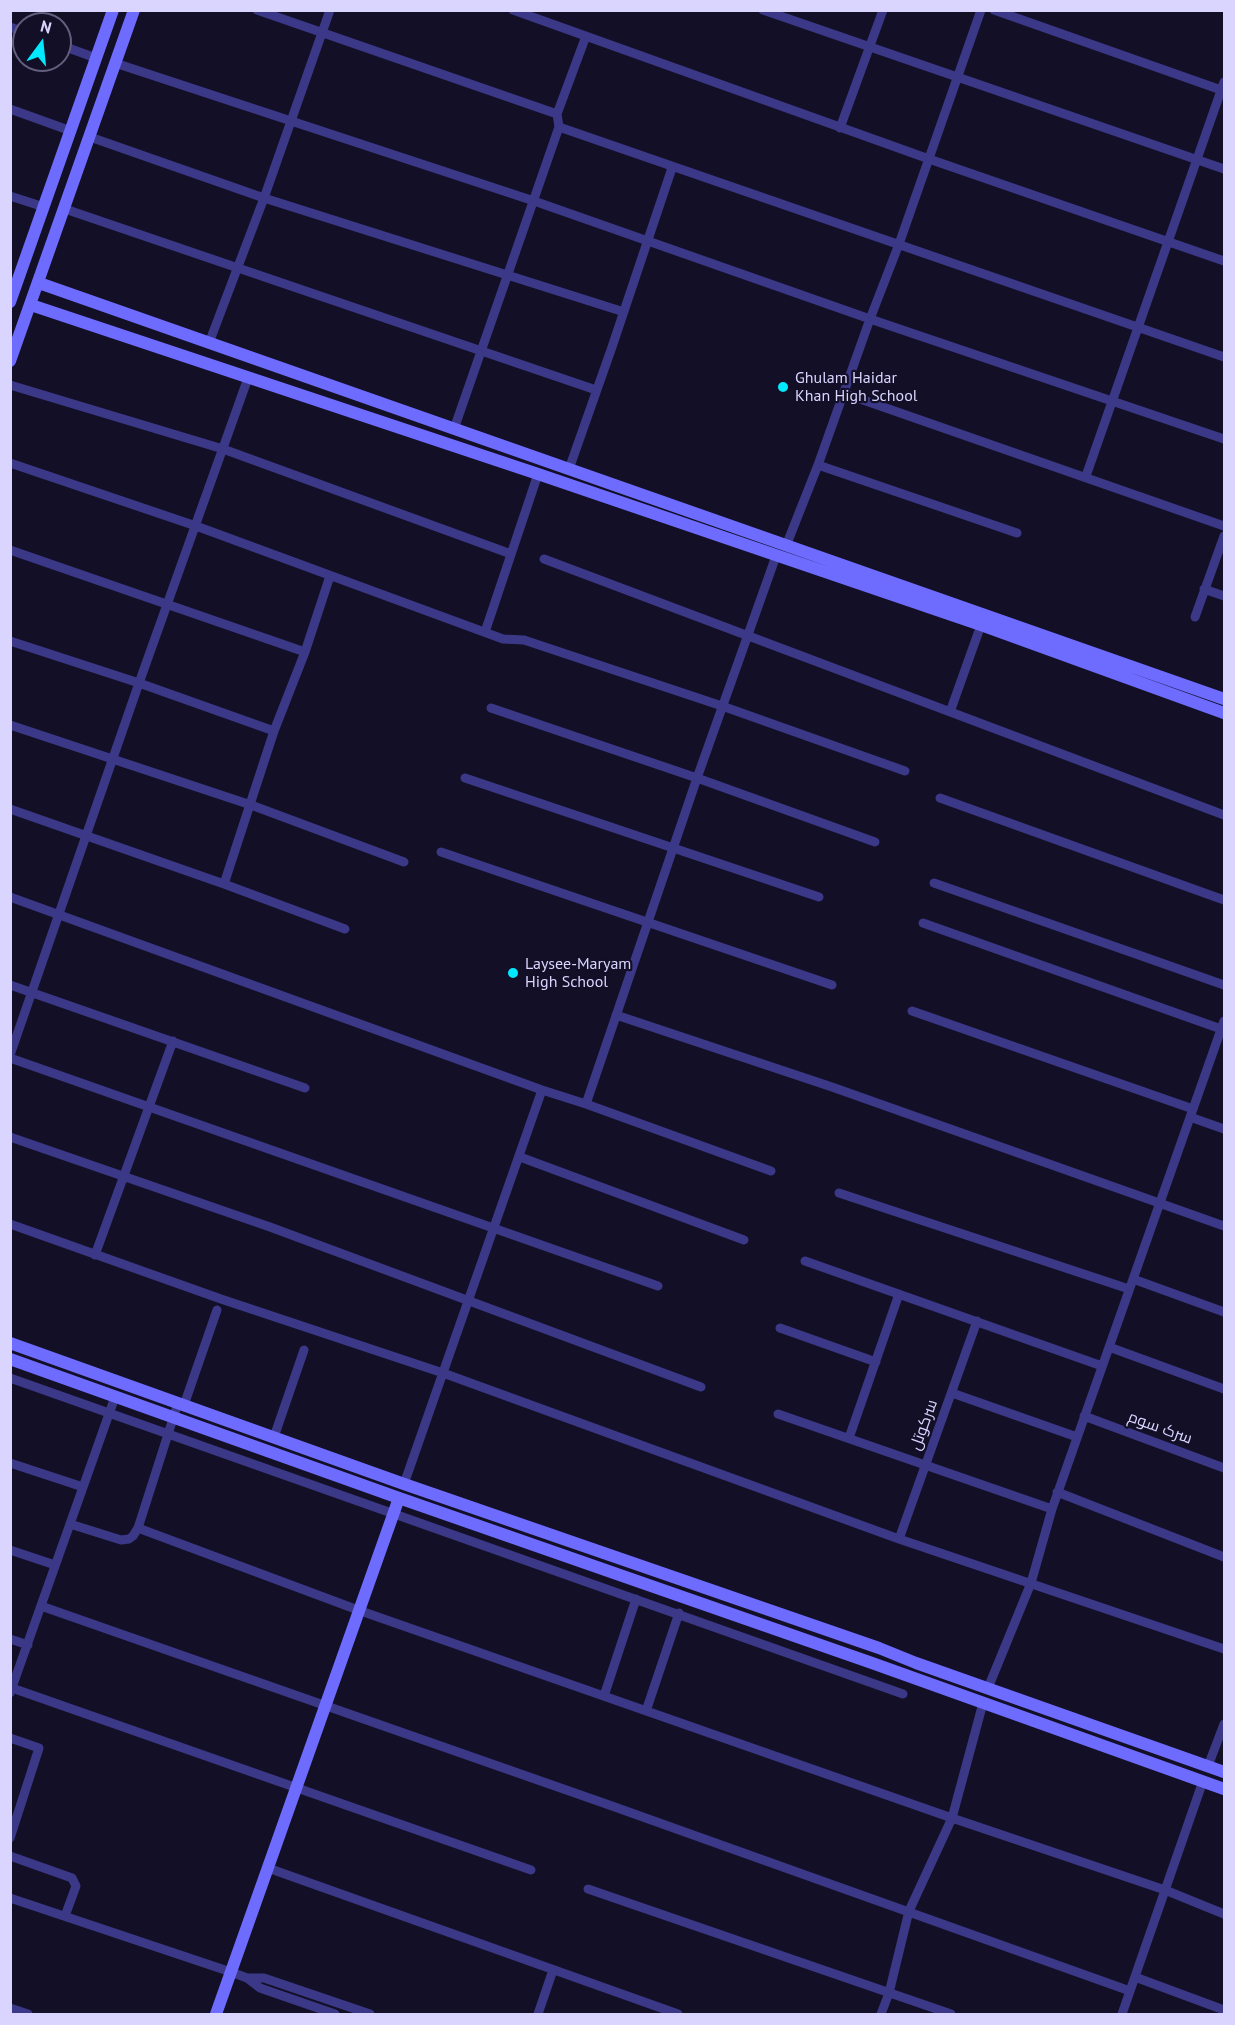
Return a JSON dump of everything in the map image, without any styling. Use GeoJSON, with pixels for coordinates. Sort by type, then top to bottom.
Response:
{"type":"FeatureCollection","features":[{"type":"Feature","properties":{"kind":"main road"},"geometry":{"type":"LineString","coordinates":[[12,294],[113,10]]}},
{"type":"Feature","properties":{"kind":"main road"},"geometry":{"type":"LineString","coordinates":[[10,361],[134,10]]}},
{"type":"Feature","properties":{"kind":"main road"},"geometry":{"type":"LineString","coordinates":[[39,283],[1224,699]]}},
{"type":"Feature","properties":{"kind":"main road"},"geometry":{"type":"LineString","coordinates":[[31,305],[981,625],[1224,713]]}},
{"type":"Feature","properties":{"kind":"main road"},"geometry":{"type":"LineString","coordinates":[[695,528],[700,515]]}},
{"type":"Feature","properties":{"kind":"main road"},"geometry":{"type":"LineString","coordinates":[[10,1343],[404,1484],[879,1648],[915,1663],[1224,1772]]}},
{"type":"Feature","properties":{"kind":"main road"},"geometry":{"type":"LineString","coordinates":[[10,1359],[1224,1789]]}},
{"type":"Feature","properties":{"kind":"main road"},"geometry":{"type":"LineString","coordinates":[[298,1462],[303,1461],[306,1457],[303,1448]]}},
{"type":"Feature","properties":{"kind":"main road"},"geometry":{"type":"LineString","coordinates":[[337,1476],[334,1467],[342,1462]]}},
{"type":"Feature","properties":{"kind":"main road"},"geometry":{"type":"LineString","coordinates":[[216,2014],[399,1498]]}},
{"type":"Feature","properties":{"kind":"main road"},"geometry":{"type":"LineString","coordinates":[[872,1663],[879,1648]]}},
{"type":"Feature","properties":{"kind":"main road"},"geometry":{"type":"LineString","coordinates":[[912,1678],[910,1668],[915,1663]]}},
{"type":"Feature","properties":{"kind":"street"},"geometry":{"type":"LineString","coordinates":[[256,10],[557,114]]}},
{"type":"Feature","properties":{"kind":"street"},"geometry":{"type":"LineString","coordinates":[[209,343],[264,198],[330,10]]}},
{"type":"Feature","properties":{"kind":"street"},"geometry":{"type":"LineString","coordinates":[[513,10],[840,128],[1224,261]]}},
{"type":"Feature","properties":{"kind":"street"},"geometry":{"type":"LineString","coordinates":[[763,10],[957,79],[1224,169]]}},
{"type":"Feature","properties":{"kind":"street"},"geometry":{"type":"LineString","coordinates":[[840,128],[883,10]]}},
{"type":"Feature","properties":{"kind":"street"},"geometry":{"type":"LineString","coordinates":[[786,546],[818,465],[981,10]]}},
{"type":"Feature","properties":{"kind":"street"},"geometry":{"type":"LineString","coordinates":[[994,10],[1015,14],[1224,88],[1086,476]]}},
{"type":"Feature","properties":{"kind":"street"},"geometry":{"type":"LineString","coordinates":[[454,429],[559,127],[557,114],[586,36]]}},
{"type":"Feature","properties":{"kind":"street"},"geometry":{"type":"LineString","coordinates":[[72,49],[96,58]]}},
{"type":"Feature","properties":{"kind":"street"},"geometry":{"type":"LineString","coordinates":[[115,63],[534,201],[870,319],[1224,439]]}},
{"type":"Feature","properties":{"kind":"street"},"geometry":{"type":"LineString","coordinates":[[10,109],[71,131]]}},
{"type":"Feature","properties":{"kind":"street"},"geometry":{"type":"LineString","coordinates":[[559,127],[672,168],[1224,357]]}},
{"type":"Feature","properties":{"kind":"street"},"geometry":{"type":"LineString","coordinates":[[90,136],[264,198],[624,312]]}},
{"type":"Feature","properties":{"kind":"street"},"geometry":{"type":"LineString","coordinates":[[568,469],[672,168]]}},
{"type":"Feature","properties":{"kind":"street"},"geometry":{"type":"LineString","coordinates":[[10,195],[44,207]]}},
{"type":"Feature","properties":{"kind":"street"},"geometry":{"type":"LineString","coordinates":[[65,209],[596,390]]}},
{"type":"Feature","properties":{"kind":"street"},"geometry":{"type":"LineString","coordinates":[[248,378],[58,913],[10,1056],[658,1286]]}},
{"type":"Feature","properties":{"kind":"street"},"geometry":{"type":"LineString","coordinates":[[10,385],[223,449],[511,554]]}},
{"type":"Feature","properties":{"kind":"street"},"geometry":{"type":"LineString","coordinates":[[843,393],[1224,526]]}},
{"type":"Feature","properties":{"kind":"street"},"geometry":{"type":"LineString","coordinates":[[10,463],[196,526],[503,639],[524,640],[722,706],[905,771]]}},
{"type":"Feature","properties":{"kind":"street"},"geometry":{"type":"LineString","coordinates":[[818,465],[1017,533]]}},
{"type":"Feature","properties":{"kind":"street"},"geometry":{"type":"LineString","coordinates":[[485,632],[538,474]]}},
{"type":"Feature","properties":{"kind":"street"},"geometry":{"type":"LineString","coordinates":[[1194,617],[1224,536]]}},
{"type":"Feature","properties":{"kind":"street"},"geometry":{"type":"LineString","coordinates":[[10,550],[305,652]]}},
{"type":"Feature","properties":{"kind":"street"},"geometry":{"type":"LineString","coordinates":[[586,1104],[697,778],[776,556]]}},
{"type":"Feature","properties":{"kind":"street"},"geometry":{"type":"LineString","coordinates":[[544,559],[1224,815]]}},
{"type":"Feature","properties":{"kind":"street"},"geometry":{"type":"LineString","coordinates":[[224,884],[274,731],[305,652],[330,576]]}},
{"type":"Feature","properties":{"kind":"street"},"geometry":{"type":"LineString","coordinates":[[1204,589],[1224,596]]}},
{"type":"Feature","properties":{"kind":"street"},"geometry":{"type":"LineString","coordinates":[[950,712],[981,625]]}},
{"type":"Feature","properties":{"kind":"street"},"geometry":{"type":"LineString","coordinates":[[10,641],[139,683],[274,731]]}},
{"type":"Feature","properties":{"kind":"street"},"geometry":{"type":"LineString","coordinates":[[491,708],[875,842]]}},
{"type":"Feature","properties":{"kind":"street"},"geometry":{"type":"LineString","coordinates":[[10,725],[251,805],[404,862]]}},
{"type":"Feature","properties":{"kind":"street"},"geometry":{"type":"LineString","coordinates":[[465,778],[819,897]]}},
{"type":"Feature","properties":{"kind":"street"},"geometry":{"type":"LineString","coordinates":[[940,798],[1224,900]]}},
{"type":"Feature","properties":{"kind":"street"},"geometry":{"type":"LineString","coordinates":[[10,809],[86,834],[345,929]]}},
{"type":"Feature","properties":{"kind":"street"},"geometry":{"type":"LineString","coordinates":[[441,852],[832,986]]}},
{"type":"Feature","properties":{"kind":"street"},"geometry":{"type":"LineString","coordinates":[[934,883],[1224,984]]}},
{"type":"Feature","properties":{"kind":"street"},"geometry":{"type":"LineString","coordinates":[[10,897],[771,1171]]}},
{"type":"Feature","properties":{"kind":"street"},"geometry":{"type":"LineString","coordinates":[[923,923],[1222,1032],[1057,1492],[1031,1583],[988,1688]]}},
{"type":"Feature","properties":{"kind":"street"},"geometry":{"type":"LineString","coordinates":[[10,985],[305,1088]]}},
{"type":"Feature","properties":{"kind":"street"},"geometry":{"type":"LineString","coordinates":[[912,1011],[1192,1113],[1224,1129]]}},
{"type":"Feature","properties":{"kind":"street"},"geometry":{"type":"LineString","coordinates":[[616,1014],[832,1087],[1224,1226]]}},
{"type":"Feature","properties":{"kind":"street"},"geometry":{"type":"LineString","coordinates":[[95,1256],[173,1041]]}},
{"type":"Feature","properties":{"kind":"street"},"geometry":{"type":"LineString","coordinates":[[404,1484],[542,1090]]}},
{"type":"Feature","properties":{"kind":"street"},"geometry":{"type":"LineString","coordinates":[[10,1137],[270,1227],[701,1387]]}},
{"type":"Feature","properties":{"kind":"street"},"geometry":{"type":"LineString","coordinates":[[520,1157],[744,1240]]}},
{"type":"Feature","properties":{"kind":"street"},"geometry":{"type":"LineString","coordinates":[[839,1193],[1129,1289]]}},
{"type":"Feature","properties":{"kind":"street"},"geometry":{"type":"LineString","coordinates":[[10,1224],[95,1256],[443,1374],[899,1539],[1224,1649]]}},
{"type":"Feature","properties":{"kind":"street"},"geometry":{"type":"LineString","coordinates":[[805,1261],[1102,1366]]}},
{"type":"Feature","properties":{"kind":"street"},"geometry":{"type":"LineString","coordinates":[[1133,1279],[1224,1312]]}},
{"type":"Feature","properties":{"kind":"street"},"geometry":{"type":"LineString","coordinates":[[849,1438],[899,1294]]}},
{"type":"Feature","properties":{"kind":"street"},"geometry":{"type":"LineString","coordinates":[[70,1524],[121,1540],[129,1539],[138,1528],[173,1418],[181,1404],[217,1310]]}},
{"type":"Feature","properties":{"kind":"street","name":"سرکوتل"},"geometry":{"type":"LineString","coordinates":[[899,1539],[977,1321]]}},
{"type":"Feature","properties":{"kind":"street"},"geometry":{"type":"LineString","coordinates":[[780,1328],[876,1362]]}},
{"type":"Feature","properties":{"kind":"street"},"geometry":{"type":"LineString","coordinates":[[1109,1347],[1224,1389]]}},
{"type":"Feature","properties":{"kind":"street"},"geometry":{"type":"LineString","coordinates":[[274,1437],[304,1350]]}},
{"type":"Feature","properties":{"kind":"street"},"geometry":{"type":"LineString","coordinates":[[10,1378],[903,1694]]}},
{"type":"Feature","properties":{"kind":"street"},"geometry":{"type":"LineString","coordinates":[[952,1392],[1077,1437]]}},
{"type":"Feature","properties":{"kind":"street"},"geometry":{"type":"LineString","coordinates":[[115,1396],[11,1691],[296,1787],[531,1870]]}},
{"type":"Feature","properties":{"kind":"street"},"geometry":{"type":"LineString","coordinates":[[778,1414],[1052,1509]]}},
{"type":"Feature","properties":{"kind":"street","name":"سرک سوم"},"geometry":{"type":"LineString","coordinates":[[1084,1416],[1224,1468]]}},
{"type":"Feature","properties":{"kind":"street"},"geometry":{"type":"LineString","coordinates":[[10,1463],[83,1487]]}},
{"type":"Feature","properties":{"kind":"street"},"geometry":{"type":"LineString","coordinates":[[1057,1492],[1224,1557]]}},
{"type":"Feature","properties":{"kind":"street"},"geometry":{"type":"LineString","coordinates":[[138,1528],[358,1610],[1165,1890],[1224,1914]]}},
{"type":"Feature","properties":{"kind":"street"},"geometry":{"type":"LineString","coordinates":[[10,1550],[55,1565]]}},
{"type":"Feature","properties":{"kind":"street"},"geometry":{"type":"LineString","coordinates":[[604,1696],[636,1599]]}},
{"type":"Feature","properties":{"kind":"street"},"geometry":{"type":"LineString","coordinates":[[41,1606],[1130,1990]]}},
{"type":"Feature","properties":{"kind":"street"},"geometry":{"type":"LineString","coordinates":[[646,1711],[679,1613]]}},
{"type":"Feature","properties":{"kind":"street"},"geometry":{"type":"LineString","coordinates":[[10,1638],[28,1645]]}},
{"type":"Feature","properties":{"kind":"street"},"geometry":{"type":"LineString","coordinates":[[881,2014],[889,1993],[909,1911],[952,1818],[982,1703]]}},
{"type":"Feature","properties":{"kind":"street"},"geometry":{"type":"LineString","coordinates":[[1208,1766],[1224,1724]]}},
{"type":"Feature","properties":{"kind":"street"},"geometry":{"type":"LineString","coordinates":[[10,1738],[39,1748],[10,1838]]}},
{"type":"Feature","properties":{"kind":"street"},"geometry":{"type":"LineString","coordinates":[[1122,2014],[1203,1780]]}},
{"type":"Feature","properties":{"kind":"street"},"geometry":{"type":"LineString","coordinates":[[10,1856],[72,1878],[76,1886],[65,1916]]}},
{"type":"Feature","properties":{"kind":"street"},"geometry":{"type":"LineString","coordinates":[[268,1868],[678,2014]]}},
{"type":"Feature","properties":{"kind":"street"},"geometry":{"type":"LineString","coordinates":[[588,1889],[951,2014]]}},
{"type":"Feature","properties":{"kind":"street"},"geometry":{"type":"LineString","coordinates":[[10,1898],[231,1972],[247,1978],[260,1988],[335,2014]]}},
{"type":"Feature","properties":{"kind":"street"},"geometry":{"type":"LineString","coordinates":[[538,2014],[553,1970]]}},
{"type":"Feature","properties":{"kind":"street"},"geometry":{"type":"LineString","coordinates":[[1135,1977],[1224,2010]]}},
{"type":"Feature","properties":{"kind":"street"},"geometry":{"type":"LineString","coordinates":[[247,1978],[264,1978],[370,2014]]}},
{"type":"Feature","properties":{"kind":"street"},"geometry":{"type":"LineString","coordinates":[[10,2008],[28,2014]]}},
{"type":"Feature","properties":{"kind":"place","name":"Ghulam Haidar Khan High School"},"geometry":{"type":"Point","coordinates":[783,387]}},
{"type":"Feature","properties":{"kind":"place","name":"Laysee-Maryam High School"},"geometry":{"type":"Point","coordinates":[513,973]}}]}
